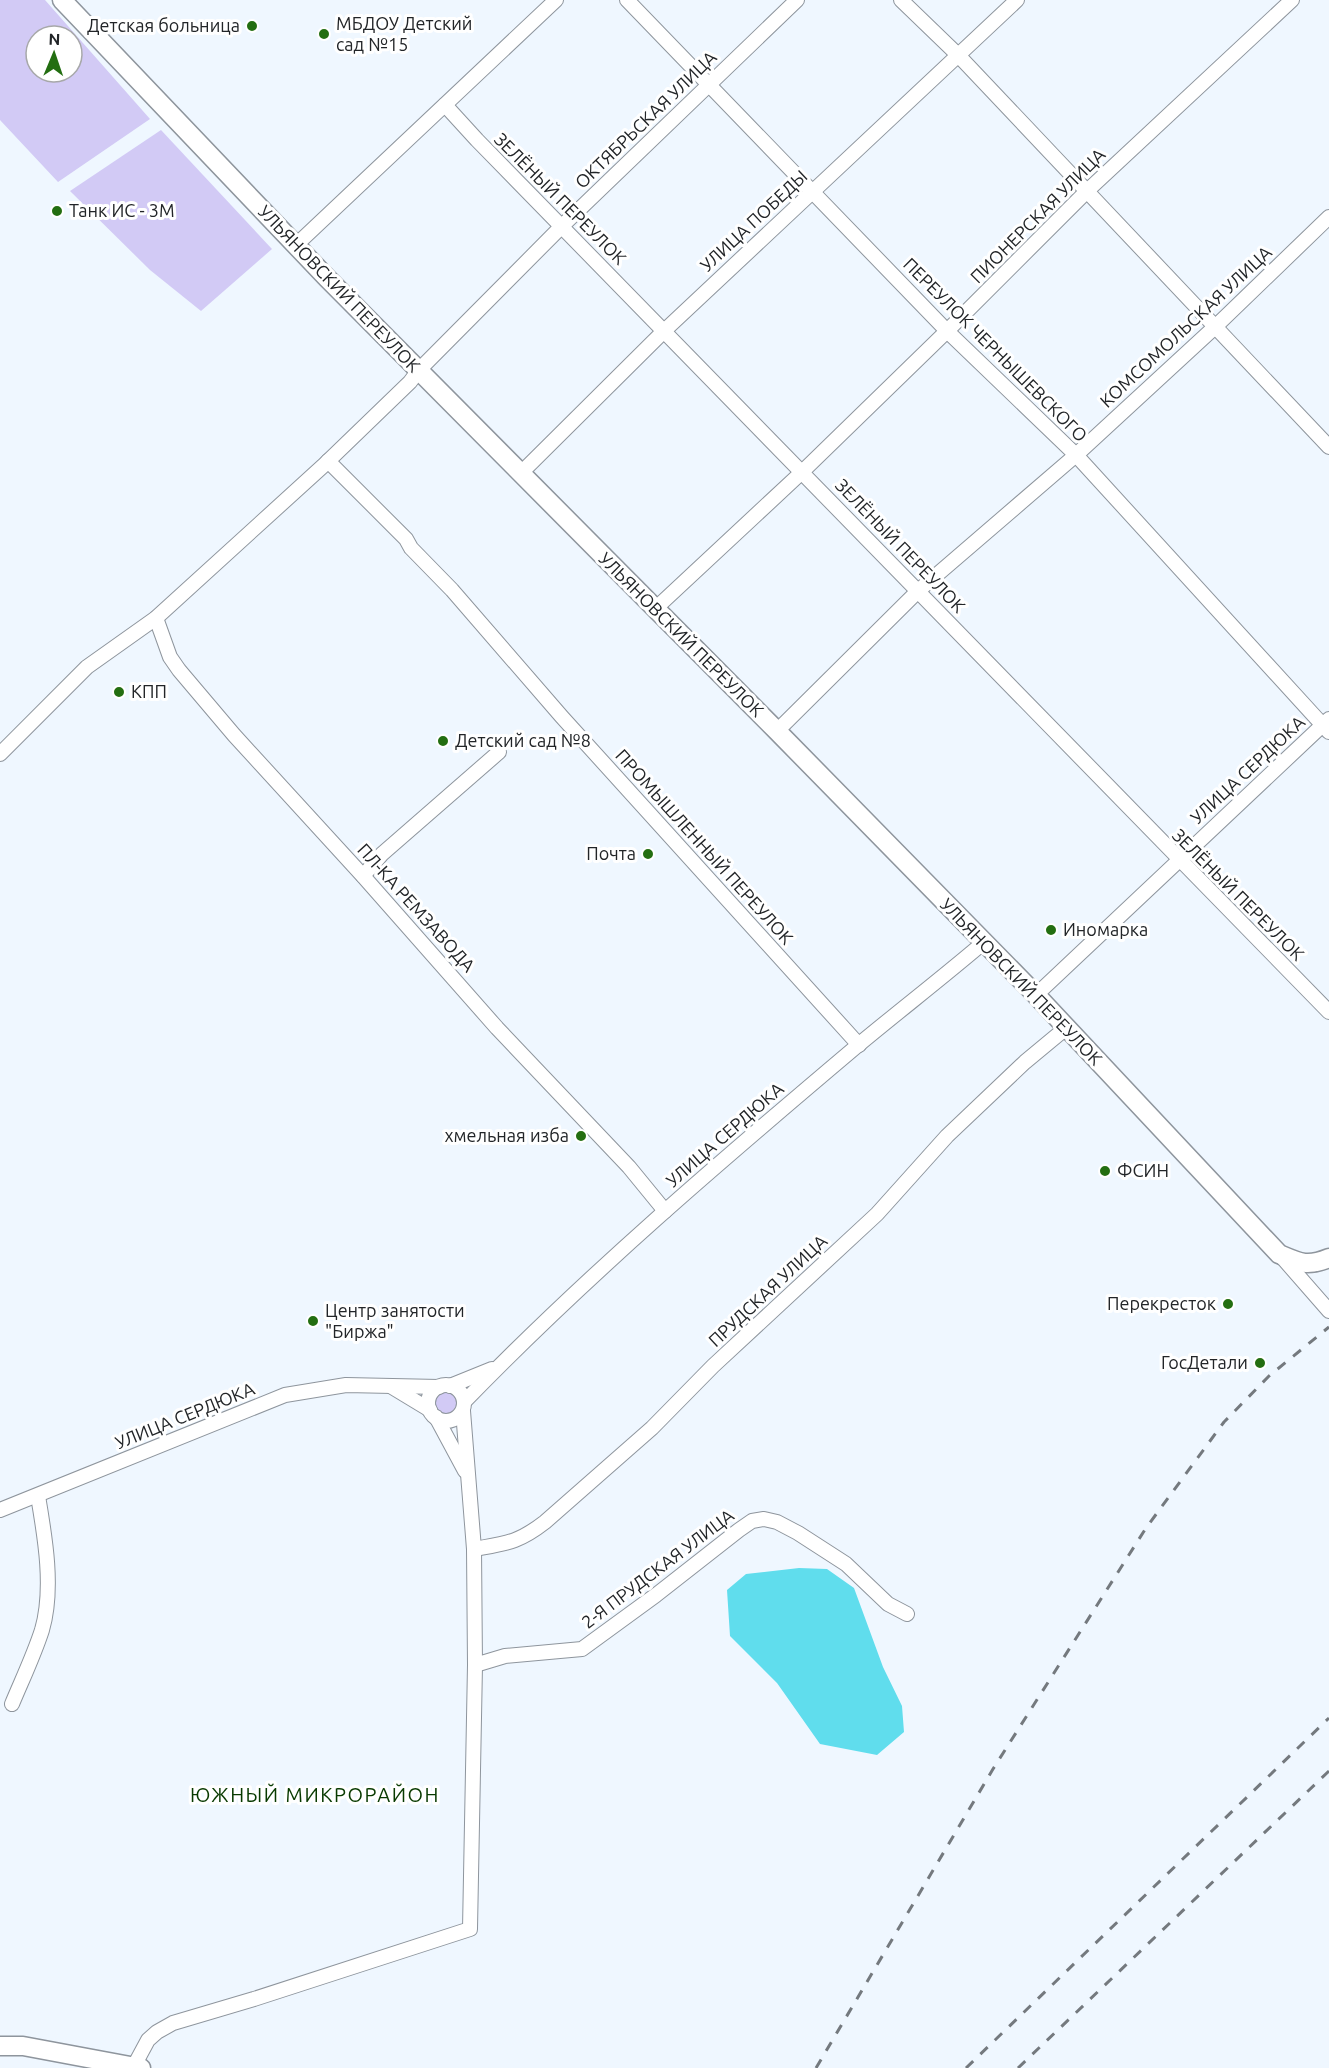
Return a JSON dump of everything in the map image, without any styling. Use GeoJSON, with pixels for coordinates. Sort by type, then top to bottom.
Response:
{"type":"FeatureCollection","features":[{"type":"Feature","properties":{"kind":"main road","name":"УЛЬЯНОВСКИЙ ПЕРЕУЛОК"},"geometry":{"type":"LineString","coordinates":[[62,0],[295,246],[1036,995],[1279,1254],[1304,1264],[1316,1263],[1329,1258]]}},
{"type":"Feature","properties":{"kind":"main road"},"geometry":{"type":"LineString","coordinates":[[0,2046],[23,2046],[137,2067]]}},
{"type":"Feature","properties":{"kind":"street"},"geometry":{"type":"LineString","coordinates":[[295,246],[556,0]]}},
{"type":"Feature","properties":{"kind":"street","name":"ПЕРЕУЛОК ЧЕРНЫШЕВСКОГО"},"geometry":{"type":"LineString","coordinates":[[627,0],[947,331],[1076,455],[1327,726]]}},
{"type":"Feature","properties":{"kind":"street","name":"ОКТЯБРЬСКАЯ УЛИЦА"},"geometry":{"type":"LineString","coordinates":[[0,754],[87,667],[156,618],[328,461],[410,382],[419,370],[562,226],[798,0]]}},
{"type":"Feature","properties":{"kind":"street"},"geometry":{"type":"LineString","coordinates":[[901,0],[958,55],[1329,447]]}},
{"type":"Feature","properties":{"kind":"street","name":"УЛИЦА ПОБЕДЫ"},"geometry":{"type":"LineString","coordinates":[[521,473],[664,331],[1017,0]]}},
{"type":"Feature","properties":{"kind":"street","name":"ПИОНЕРСКАЯ УЛИЦА"},"geometry":{"type":"LineString","coordinates":[[655,609],[802,472],[1087,191],[1292,0]]}},
{"type":"Feature","properties":{"kind":"street","name":"ЗЕЛЁНЫЙ ПЕРЕУЛОК"},"geometry":{"type":"LineString","coordinates":[[445,105],[1178,860],[1329,1012]]}},
{"type":"Feature","properties":{"kind":"street","name":"КОМСОМОЛЬСКАЯ УЛИЦА"},"geometry":{"type":"LineString","coordinates":[[777,731],[918,591],[1076,455],[1216,326],[1329,217]]}},
{"type":"Feature","properties":{"kind":"street","name":"ПРОМЫШЛЕННЫЙ ПЕРЕУЛОК"},"geometry":{"type":"LineString","coordinates":[[328,461],[406,538],[411,548],[452,590],[562,717],[859,1045]]}},
{"type":"Feature","properties":{"kind":"street","name":"ПЛ-КА РЕМЗАВОДА"},"geometry":{"type":"LineString","coordinates":[[156,618],[170,657],[178,670],[497,1028],[629,1167],[665,1211]]}},
{"type":"Feature","properties":{"kind":"street","name":"УЛИЦА СЕРДЮКА"},"geometry":{"type":"LineString","coordinates":[[1036,995],[1178,860],[1327,726]]}},
{"type":"Feature","properties":{"kind":"street"},"geometry":{"type":"LineString","coordinates":[[363,876],[382,854],[499,752]]}},
{"type":"Feature","properties":{"kind":"street","name":"УЛИЦА СЕРДЮКА"},"geometry":{"type":"LineString","coordinates":[[463,1406],[499,1366],[665,1211],[859,1045],[983,943]]}},
{"type":"Feature","properties":{"kind":"street","name":"ПРУДСКАЯ УЛИЦА"},"geometry":{"type":"LineString","coordinates":[[474,1549],[511,1542],[527,1536],[652,1428],[713,1366],[877,1214],[947,1136],[1025,1062],[1066,1028]]}},
{"type":"Feature","properties":{"kind":"street"},"geometry":{"type":"LineString","coordinates":[[1279,1254],[1329,1311]]}},
{"type":"Feature","properties":{"kind":"street"},"geometry":{"type":"LineString","coordinates":[[468,1477],[433,1414],[429,1399],[435,1390],[499,1366]]}},
{"type":"Feature","properties":{"kind":"street","name":"УЛИЦА СЕРДЮКА"},"geometry":{"type":"LineString","coordinates":[[0,1510],[285,1395],[346,1385],[445,1387]]}},
{"type":"Feature","properties":{"kind":"street"},"geometry":{"type":"LineString","coordinates":[[390,1386],[440,1420],[451,1421],[460,1415],[463,1406]]}},
{"type":"Feature","properties":{"kind":"street"},"geometry":{"type":"LineString","coordinates":[[137,2067],[148,2040],[173,2023],[470,1929],[475,1665],[474,1549],[463,1406],[459,1392],[445,1387]]}},
{"type":"Feature","properties":{"kind":"street"},"geometry":{"type":"LineString","coordinates":[[12,1704],[42,1629],[47,1590],[47,1557],[38,1496]]}},
{"type":"Feature","properties":{"kind":"street","name":"2-Я ПРУДСКАЯ УЛИЦА"},"geometry":{"type":"LineString","coordinates":[[475,1665],[505,1656],[582,1649],[752,1521],[777,1522],[798,1533],[846,1564],[888,1604],[908,1614]]}},
{"type":"Feature","properties":{"kind":"shaded area"},"geometry":{"type":"Polygon","coordinates":[[[0,0],[45,0],[66,24],[24,24],[24,84],[84,84],[84,44],[150,119],[58,182],[0,120],[0,0]]]}},
{"type":"Feature","properties":{"kind":"shaded area"},"geometry":{"type":"Polygon","coordinates":[[[161,130],[272,249],[201,311],[150,270],[70,191],[161,130]]]}},
{"type":"Feature","properties":{"kind":"shaded area"},"geometry":{"type":"Polygon","coordinates":[[[446,1392],[454,1395],[457,1403],[454,1411],[446,1414],[438,1411],[435,1403],[438,1395],[446,1392]]]}},
{"type":"Feature","properties":{"kind":"water"},"geometry":{"type":"Polygon","coordinates":[[[799,1568],[827,1569],[854,1588],[883,1667],[902,1706],[904,1732],[877,1755],[820,1744],[777,1683],[730,1636],[727,1590],[746,1574],[799,1568]]]}},
{"type":"Feature","properties":{"kind":"railway"},"geometry":{"type":"LineString","coordinates":[[816,2068],[993,1769],[1146,1528],[1224,1422],[1269,1376],[1329,1327]]}},
{"type":"Feature","properties":{"kind":"railway"},"geometry":{"type":"LineString","coordinates":[[966,2068],[1329,1718]]}},
{"type":"Feature","properties":{"kind":"railway"},"geometry":{"type":"LineString","coordinates":[[1018,2068],[1329,1771]]}},
{"type":"Feature","properties":{"kind":"place","name":"Детская больница"},"geometry":{"type":"Point","coordinates":[252,26]}},
{"type":"Feature","properties":{"kind":"place","name":"МБДОУ Детский сад №15"},"geometry":{"type":"Point","coordinates":[324,34]}},
{"type":"Feature","properties":{"kind":"place","name":"Танк ИС - 3М"},"geometry":{"type":"Point","coordinates":[57,211]}},
{"type":"Feature","properties":{"kind":"place","name":"КПП"},"geometry":{"type":"Point","coordinates":[119,692]}},
{"type":"Feature","properties":{"kind":"place","name":"Детский сад №8"},"geometry":{"type":"Point","coordinates":[443,741]}},
{"type":"Feature","properties":{"kind":"place","name":"Почта"},"geometry":{"type":"Point","coordinates":[648,854]}},
{"type":"Feature","properties":{"kind":"place","name":"Иномарка"},"geometry":{"type":"Point","coordinates":[1051,930]}},
{"type":"Feature","properties":{"kind":"place","name":"хмельная изба"},"geometry":{"type":"Point","coordinates":[581,1136]}},
{"type":"Feature","properties":{"kind":"place","name":"ФСИН"},"geometry":{"type":"Point","coordinates":[1105,1171]}},
{"type":"Feature","properties":{"kind":"place","name":"Перекресток"},"geometry":{"type":"Point","coordinates":[1228,1304]}},
{"type":"Feature","properties":{"kind":"place","name":"Центр занятости \"Биржа\""},"geometry":{"type":"Point","coordinates":[313,1321]}},
{"type":"Feature","properties":{"kind":"place","name":"ГосДетали"},"geometry":{"type":"Point","coordinates":[1260,1363]}},
{"type":"Feature","properties":{"kind":"district","name":"ЮЖНЫЙ МИКРОРАЙОН"},"geometry":{"type":"Point","coordinates":[315,1795]}}]}
